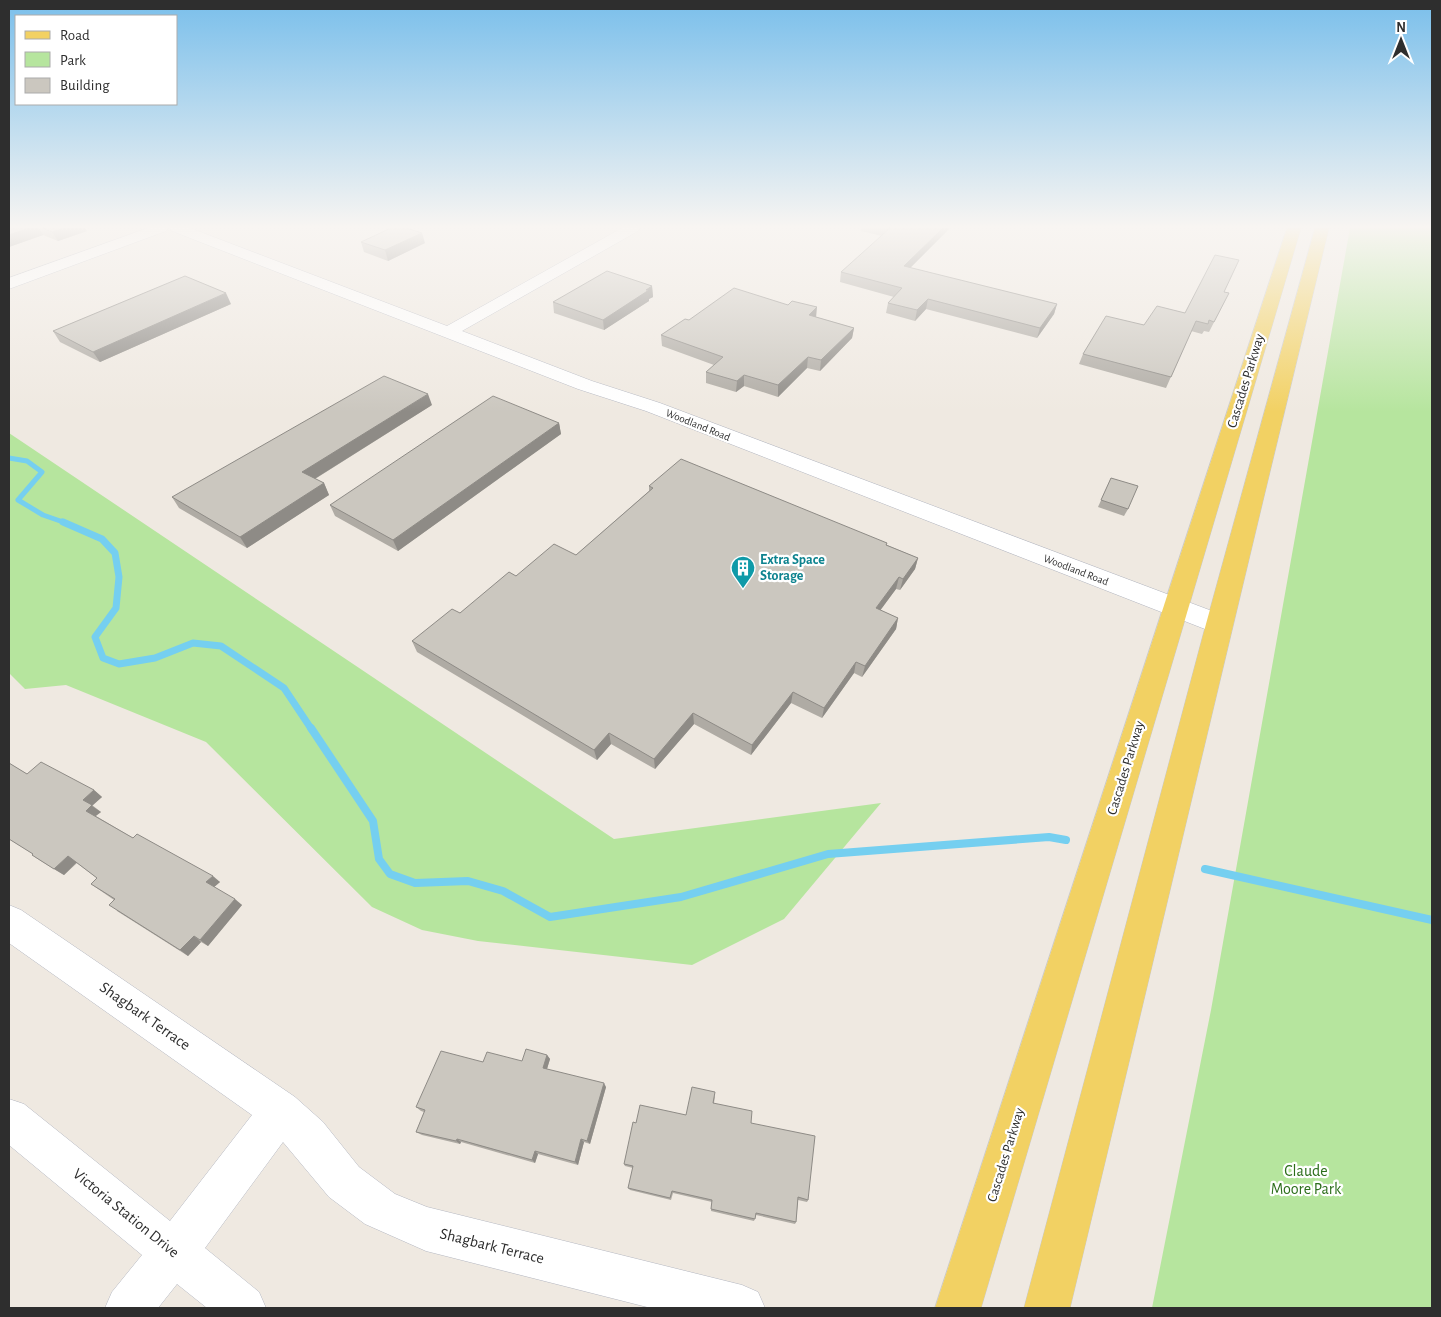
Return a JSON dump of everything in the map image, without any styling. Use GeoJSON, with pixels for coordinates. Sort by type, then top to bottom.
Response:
{"type":"FeatureCollection","features":[{"type":"Feature","properties":{"kind":"main road","name":"Cascades Parkway"},"geometry":{"type":"LineString","coordinates":[[958,1308],[1275,289]]}},
{"type":"Feature","properties":{"kind":"main road"},"geometry":{"type":"LineString","coordinates":[[1047,1308],[1166,842],[1219,624],[1306,289]]}},
{"type":"Feature","properties":{"kind":"street","name":"Woodland Road"},"geometry":{"type":"LineString","coordinates":[[337,289],[585,385],[654,408],[1219,624]]}},
{"type":"Feature","properties":{"kind":"street"},"geometry":{"type":"LineString","coordinates":[[448,332],[524,289]]}},
{"type":"Feature","properties":{"kind":"street","name":"Shagbark Terrace"},"geometry":{"type":"LineString","coordinates":[[9,922],[281,1111],[308,1137],[344,1182],[380,1209],[426,1229],[742,1308]]}},
{"type":"Feature","properties":{"kind":"street"},"geometry":{"type":"LineString","coordinates":[[128,1308],[174,1252],[281,1111]]}},
{"type":"Feature","properties":{"kind":"street","name":"Victoria Station Drive"},"geometry":{"type":"LineString","coordinates":[[9,1119],[243,1308]]}},
{"type":"Feature","properties":{"kind":"green space","name":"Claude Moore Park"},"geometry":{"type":"Polygon","coordinates":[[[1339,289],[1432,289],[1432,1308],[1152,1308],[1211,1010],[1339,289]]]}},
{"type":"Feature","properties":{"kind":"green space"},"geometry":{"type":"Polygon","coordinates":[[[9,433],[614,839],[881,803],[784,919],[692,965],[478,941],[422,930],[372,907],[206,742],[66,685],[25,689],[9,673],[9,433]]]}},
{"type":"Feature","properties":{"kind":"building"},"geometry":{"type":"Polygon","coordinates":[[[153,289],[217,289],[226,293],[93,352],[53,331],[153,289]]]}},
{"type":"Feature","properties":{"kind":"building"},"geometry":{"type":"Polygon","coordinates":[[[575,289],[649,290],[603,320],[553,302],[575,289]]]}},
{"type":"Feature","properties":{"kind":"building"},"geometry":{"type":"Polygon","coordinates":[[[732,289],[739,289],[788,305],[792,301],[817,307],[809,315],[854,328],[821,360],[808,357],[778,385],[744,375],[737,381],[706,372],[723,357],[661,335],[685,319],[689,320],[732,289]]]}},
{"type":"Feature","properties":{"kind":"building"},"geometry":{"type":"Polygon","coordinates":[[[901,289],[998,289],[1057,304],[1040,328],[928,299],[917,310],[888,303],[901,289]]]}},
{"type":"Feature","properties":{"kind":"building"},"geometry":{"type":"Polygon","coordinates":[[[1197,289],[1225,289],[1224,292],[1229,293],[1214,322],[1209,320],[1208,324],[1196,321],[1171,377],[1083,354],[1106,316],[1144,325],[1157,306],[1185,313],[1197,289]]]}},
{"type":"Feature","properties":{"kind":"building"},"geometry":{"type":"Polygon","coordinates":[[[384,376],[428,394],[302,472],[324,483],[240,537],[172,497],[384,376]]]}},
{"type":"Feature","properties":{"kind":"building"},"geometry":{"type":"Polygon","coordinates":[[[493,396],[559,423],[393,540],[330,505],[493,396]]]}},
{"type":"Feature","properties":{"kind":"building"},"geometry":{"type":"Polygon","coordinates":[[[681,459],[887,543],[886,545],[918,558],[903,579],[899,577],[876,608],[898,618],[865,666],[856,662],[824,708],[793,692],[752,745],[693,713],[654,759],[609,733],[594,750],[412,641],[452,609],[460,613],[509,572],[516,576],[554,544],[576,555],[653,488],[649,486],[681,459]]]}},
{"type":"Feature","properties":{"kind":"building"},"geometry":{"type":"Polygon","coordinates":[[[1111,478],[1138,486],[1128,509],[1101,500],[1111,478]]]}},
{"type":"Feature","properties":{"kind":"building"},"geometry":{"type":"Polygon","coordinates":[[[41,762],[94,790],[83,800],[92,805],[86,811],[133,838],[137,834],[213,876],[206,882],[235,899],[200,940],[194,936],[180,950],[109,905],[115,899],[91,884],[97,878],[68,856],[54,869],[9,839],[9,763],[27,774],[41,762]]]}},
{"type":"Feature","properties":{"kind":"building"},"geometry":{"type":"Polygon","coordinates":[[[526,1049],[547,1055],[543,1068],[604,1083],[587,1141],[581,1139],[575,1162],[535,1151],[532,1160],[457,1139],[456,1141],[416,1132],[425,1110],[416,1107],[441,1051],[483,1062],[487,1052],[522,1061],[526,1049]]]}},
{"type":"Feature","properties":{"kind":"building"},"geometry":{"type":"Polygon","coordinates":[[[692,1087],[715,1092],[713,1103],[752,1111],[751,1123],[815,1136],[808,1200],[798,1197],[796,1222],[756,1213],[755,1219],[711,1209],[712,1200],[672,1191],[670,1198],[628,1188],[633,1166],[624,1164],[633,1122],[636,1123],[640,1105],[686,1115],[692,1087]]]}},
{"type":"Feature","properties":{"kind":"waterway"},"geometry":{"type":"LineString","coordinates":[[9,458],[27,461],[42,472],[18,500],[43,515],[66,523]]}},
{"type":"Feature","properties":{"kind":"waterway"},"geometry":{"type":"LineString","coordinates":[[63,522],[102,539],[115,553],[119,577],[116,608],[95,637],[103,658],[119,664],[155,658],[193,643],[221,646],[284,688],[312,730]]}},
{"type":"Feature","properties":{"kind":"waterway"},"geometry":{"type":"LineString","coordinates":[[311,728],[373,821],[379,859],[390,874],[415,883],[468,881],[503,891],[550,917],[681,897],[828,854],[1049,837],[1066,840]]}},
{"type":"Feature","properties":{"kind":"waterway"},"geometry":{"type":"LineString","coordinates":[[1205,869],[1432,920]]}},
{"type":"Feature","properties":{"kind":"place","name":"Extra Space Storage"},"geometry":{"type":"Point","coordinates":[743,589]}}]}
